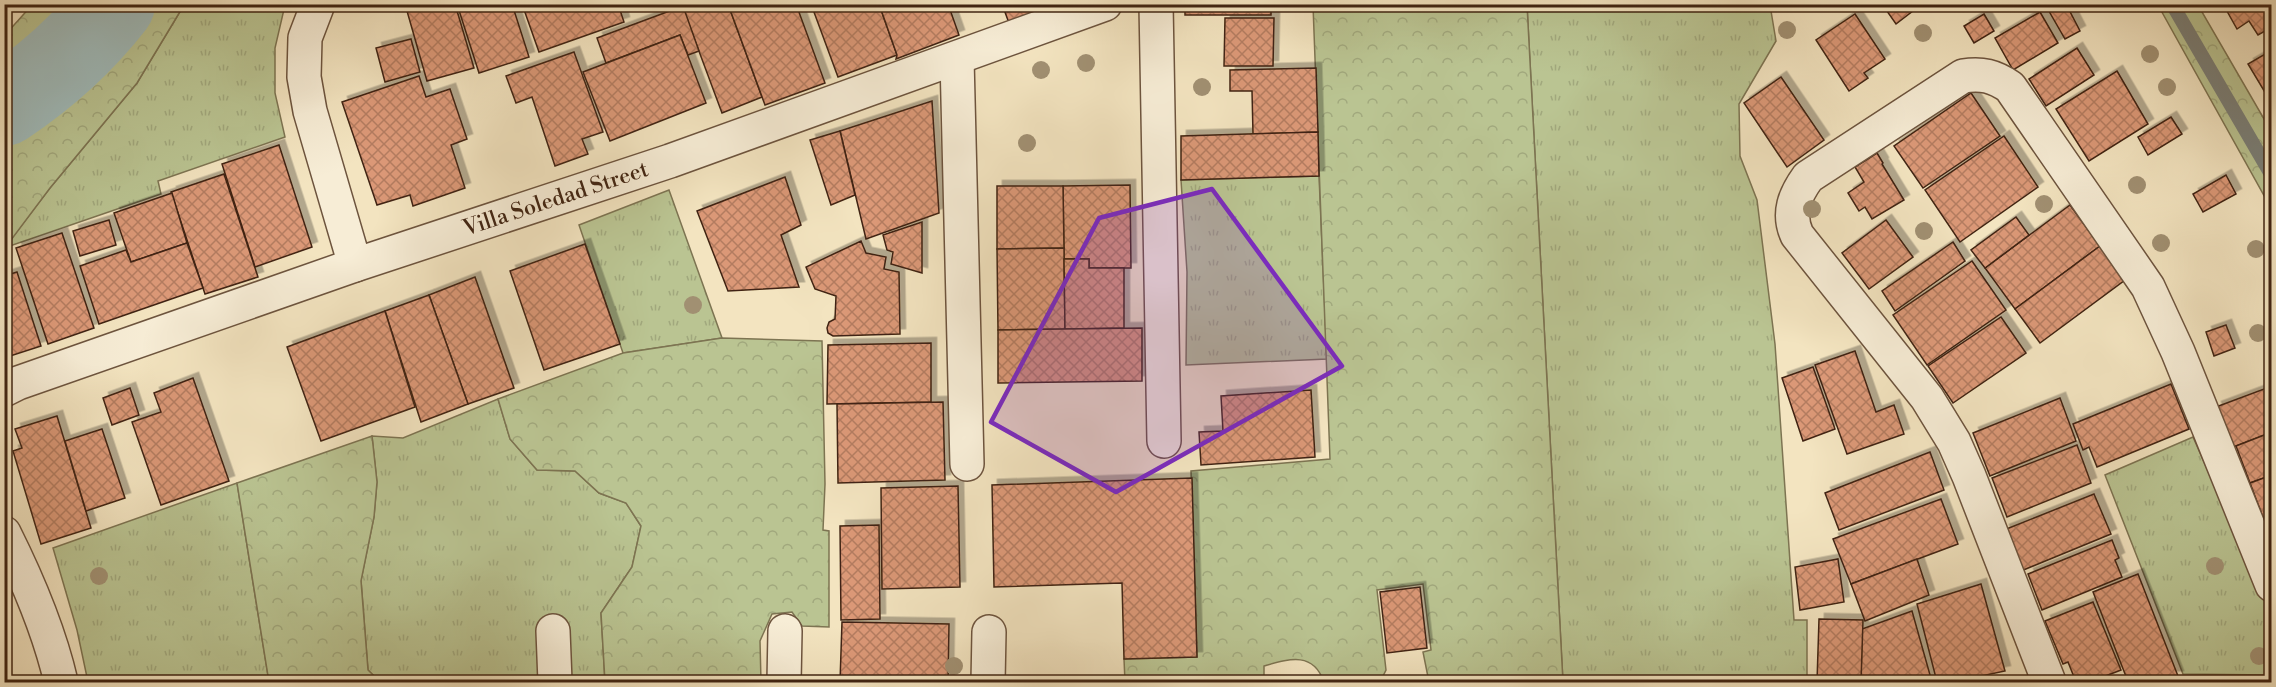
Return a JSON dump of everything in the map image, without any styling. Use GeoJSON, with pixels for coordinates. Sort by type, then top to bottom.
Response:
{"type":"FeatureCollection","features":[{"type":"Feature","properties":{"kind":"street"},"geometry":{"type":"LineString","coordinates":[[318,4],[305,38],[304,77],[310,111],[355,265]]}},
{"type":"Feature","properties":{"kind":"street","name":"Villa Soledad Street"},"geometry":{"type":"LineString","coordinates":[[4,390],[18,383],[355,265],[670,160],[957,59],[1105,4]]}},
{"type":"Feature","properties":{"kind":"street"},"geometry":{"type":"LineString","coordinates":[[1156,4],[1164,441]]}},
{"type":"Feature","properties":{"kind":"street"},"geometry":{"type":"LineString","coordinates":[[957,59],[967,464]]}},
{"type":"Feature","properties":{"kind":"street"},"geometry":{"type":"LineString","coordinates":[[2049,682],[1969,476],[1941,419],[1927,398],[1797,235],[1792,220],[1796,197],[1808,177],[1963,76],[1982,74],[2000,80],[2010,87],[2148,286],[2178,352],[2271,585]]}},
{"type":"Feature","properties":{"kind":"street"},"geometry":{"type":"LineString","coordinates":[[4,533],[30,586],[62,682]]}},
{"type":"Feature","properties":{"kind":"street"},"geometry":{"type":"LineString","coordinates":[[553,631],[555,682]]}},
{"type":"Feature","properties":{"kind":"street"},"geometry":{"type":"LineString","coordinates":[[784,631],[784,682]]}},
{"type":"Feature","properties":{"kind":"street"},"geometry":{"type":"LineString","coordinates":[[988,682],[989,632]]}},
{"type":"Feature","properties":{"kind":"highlighted area"},"geometry":{"type":"Polygon","coordinates":[[[1212,189],[1342,366],[1116,492],[991,422],[1099,218],[1212,189]]]}},
{"type":"Feature","properties":{"kind":"green space"},"geometry":{"type":"Polygon","coordinates":[[[32,5],[184,5],[137,83],[50,188],[5,248],[5,35],[32,5]]]}},
{"type":"Feature","properties":{"kind":"green space"},"geometry":{"type":"Polygon","coordinates":[[[184,5],[285,5],[275,48],[275,93],[285,137],[158,181],[161,194],[4,248],[50,188],[137,83],[184,5]]]}},
{"type":"Feature","properties":{"kind":"green space"},"geometry":{"type":"Polygon","coordinates":[[[1313,5],[1527,5],[1563,682],[1429,682],[1423,652],[1431,650],[1423,584],[1377,590],[1386,670],[1380,682],[1324,682],[1314,665],[1307,661],[1291,660],[1264,666],[1264,682],[1125,682],[1124,659],[1197,657],[1191,471],[1330,459],[1313,5]]]}},
{"type":"Feature","properties":{"kind":"green space"},"geometry":{"type":"Polygon","coordinates":[[[1527,5],[1770,5],[1776,41],[1739,104],[1740,156],[1757,200],[1775,344],[1794,620],[1807,620],[1807,682],[1563,682],[1527,5]]]}},
{"type":"Feature","properties":{"kind":"green space"},"geometry":{"type":"Polygon","coordinates":[[[2158,5],[2198,5],[2271,131],[2271,208],[2158,5]]]}},
{"type":"Feature","properties":{"kind":"green space"},"geometry":{"type":"Polygon","coordinates":[[[1319,176],[1327,359],[1186,365],[1187,272],[1181,180],[1319,176]]]}},
{"type":"Feature","properties":{"kind":"green space"},"geometry":{"type":"Polygon","coordinates":[[[669,190],[722,338],[623,353],[579,225],[669,190]]]}},
{"type":"Feature","properties":{"kind":"green space"},"geometry":{"type":"Polygon","coordinates":[[[722,338],[822,341],[825,484],[823,530],[829,531],[829,627],[802,626],[792,612],[772,614],[760,641],[761,682],[605,682],[601,613],[632,567],[641,526],[626,503],[599,493],[575,471],[537,470],[510,439],[498,399],[623,353],[722,338]]]}},
{"type":"Feature","properties":{"kind":"green space"},"geometry":{"type":"Polygon","coordinates":[[[498,399],[510,439],[537,470],[575,471],[599,493],[626,503],[641,526],[632,567],[601,613],[605,682],[380,682],[368,670],[361,580],[374,517],[377,482],[372,436],[403,438],[498,399]]]}},
{"type":"Feature","properties":{"kind":"green space"},"geometry":{"type":"Polygon","coordinates":[[[372,436],[377,482],[374,517],[361,581],[368,670],[380,682],[269,682],[237,483],[372,436]]]}},
{"type":"Feature","properties":{"kind":"green space"},"geometry":{"type":"Polygon","coordinates":[[[2193,437],[2271,614],[2271,675],[2183,674],[2105,475],[2193,437]]]}},
{"type":"Feature","properties":{"kind":"green space"},"geometry":{"type":"Polygon","coordinates":[[[237,483],[269,682],[88,682],[77,630],[53,548],[237,483]]]}},
{"type":"Feature","properties":{"kind":"building"},"geometry":{"type":"Polygon","coordinates":[[[405,4],[455,4],[474,68],[427,81],[405,4]]]}},
{"type":"Feature","properties":{"kind":"building"},"geometry":{"type":"Polygon","coordinates":[[[457,4],[512,4],[529,57],[479,73],[457,4]]]}},
{"type":"Feature","properties":{"kind":"building"},"geometry":{"type":"Polygon","coordinates":[[[522,4],[618,4],[624,22],[539,52],[522,4]]]}},
{"type":"Feature","properties":{"kind":"building"},"geometry":{"type":"Polygon","coordinates":[[[701,4],[728,4],[762,97],[722,113],[684,11],[701,4]]]}},
{"type":"Feature","properties":{"kind":"building"},"geometry":{"type":"Polygon","coordinates":[[[728,4],[796,4],[825,83],[765,105],[728,4]]]}},
{"type":"Feature","properties":{"kind":"building"},"geometry":{"type":"Polygon","coordinates":[[[811,4],[879,4],[897,55],[838,77],[811,4]]]}},
{"type":"Feature","properties":{"kind":"building"},"geometry":{"type":"Polygon","coordinates":[[[879,4],[948,4],[959,35],[896,59],[897,55],[879,4]]]}},
{"type":"Feature","properties":{"kind":"building"},"geometry":{"type":"Polygon","coordinates":[[[1002,4],[1037,4],[1040,12],[1009,23],[1002,4]]]}},
{"type":"Feature","properties":{"kind":"building"},"geometry":{"type":"Polygon","coordinates":[[[1185,4],[1271,4],[1271,15],[1185,15],[1185,4]]]}},
{"type":"Feature","properties":{"kind":"building"},"geometry":{"type":"Polygon","coordinates":[[[1882,4],[1922,4],[1896,24],[1882,4]]]}},
{"type":"Feature","properties":{"kind":"building"},"geometry":{"type":"Polygon","coordinates":[[[2066,4],[2080,31],[2065,39],[2046,6],[2066,4]]]}},
{"type":"Feature","properties":{"kind":"building"},"geometry":{"type":"Polygon","coordinates":[[[2223,4],[2272,4],[2272,27],[2258,35],[2249,21],[2237,29],[2223,4]]]}},
{"type":"Feature","properties":{"kind":"building"},"geometry":{"type":"Polygon","coordinates":[[[683,6],[699,51],[688,55],[680,35],[606,63],[597,38],[683,6]]]}},
{"type":"Feature","properties":{"kind":"building"},"geometry":{"type":"Polygon","coordinates":[[[2040,12],[2058,43],[2013,70],[1995,38],[2040,12]]]}},
{"type":"Feature","properties":{"kind":"building"},"geometry":{"type":"Polygon","coordinates":[[[1855,14],[1885,59],[1864,73],[1868,78],[1849,91],[1816,40],[1855,14]]]}},
{"type":"Feature","properties":{"kind":"building"},"geometry":{"type":"Polygon","coordinates":[[[1984,14],[1994,31],[1974,43],[1964,26],[1984,14]]]}},
{"type":"Feature","properties":{"kind":"building"},"geometry":{"type":"Polygon","coordinates":[[[1225,18],[1274,18],[1273,66],[1224,66],[1225,18]]]}},
{"type":"Feature","properties":{"kind":"building"},"geometry":{"type":"Polygon","coordinates":[[[680,35],[706,103],[610,141],[583,72],[680,35]]]}},
{"type":"Feature","properties":{"kind":"building"},"geometry":{"type":"Polygon","coordinates":[[[411,39],[420,72],[385,82],[376,48],[411,39]]]}},
{"type":"Feature","properties":{"kind":"building"},"geometry":{"type":"Polygon","coordinates":[[[2077,48],[2094,75],[2046,106],[2029,79],[2077,48]]]}},
{"type":"Feature","properties":{"kind":"building"},"geometry":{"type":"Polygon","coordinates":[[[2272,50],[2272,104],[2248,64],[2272,50]]]}},
{"type":"Feature","properties":{"kind":"building"},"geometry":{"type":"Polygon","coordinates":[[[574,52],[603,132],[582,139],[588,154],[555,166],[532,97],[516,103],[506,76],[574,52]]]}},
{"type":"Feature","properties":{"kind":"building"},"geometry":{"type":"Polygon","coordinates":[[[1316,68],[1318,132],[1253,134],[1252,91],[1230,91],[1230,70],[1316,68]]]}},
{"type":"Feature","properties":{"kind":"building"},"geometry":{"type":"Polygon","coordinates":[[[2117,71],[2148,124],[2089,161],[2056,109],[2117,71]]]}},
{"type":"Feature","properties":{"kind":"building"},"geometry":{"type":"Polygon","coordinates":[[[419,76],[426,97],[450,89],[467,139],[451,145],[465,188],[413,206],[410,195],[377,205],[342,102],[419,76]]]}},
{"type":"Feature","properties":{"kind":"building"},"geometry":{"type":"Polygon","coordinates":[[[1781,77],[1824,140],[1787,167],[1744,103],[1781,77]]]}},
{"type":"Feature","properties":{"kind":"building"},"geometry":{"type":"Polygon","coordinates":[[[1971,93],[2000,136],[1923,188],[1894,146],[1971,93]]]}},
{"type":"Feature","properties":{"kind":"building"},"geometry":{"type":"Polygon","coordinates":[[[932,101],[939,213],[866,239],[840,131],[932,101]]]}},
{"type":"Feature","properties":{"kind":"building"},"geometry":{"type":"Polygon","coordinates":[[[2171,117],[2182,134],[2148,155],[2138,137],[2171,117]]]}},
{"type":"Feature","properties":{"kind":"building"},"geometry":{"type":"Polygon","coordinates":[[[840,131],[855,195],[831,205],[810,140],[840,131]]]}},
{"type":"Feature","properties":{"kind":"building"},"geometry":{"type":"Polygon","coordinates":[[[1318,132],[1319,176],[1181,180],[1181,136],[1318,132]]]}},
{"type":"Feature","properties":{"kind":"building"},"geometry":{"type":"Polygon","coordinates":[[[2004,136],[2038,187],[1960,242],[1925,190],[2004,136]]]}},
{"type":"Feature","properties":{"kind":"building"},"geometry":{"type":"Polygon","coordinates":[[[279,145],[312,247],[255,267],[222,164],[279,145]]]}},
{"type":"Feature","properties":{"kind":"building"},"geometry":{"type":"Polygon","coordinates":[[[1877,153],[1904,200],[1872,219],[1865,207],[1859,211],[1848,193],[1864,182],[1855,167],[1877,153]]]}},
{"type":"Feature","properties":{"kind":"building"},"geometry":{"type":"Polygon","coordinates":[[[224,174],[258,277],[205,294],[171,192],[224,174]]]}},
{"type":"Feature","properties":{"kind":"building"},"geometry":{"type":"Polygon","coordinates":[[[2226,175],[2236,194],[2203,212],[2193,194],[2226,175]]]}},
{"type":"Feature","properties":{"kind":"building"},"geometry":{"type":"Polygon","coordinates":[[[785,177],[801,225],[781,235],[799,287],[728,291],[697,211],[785,177]]]}},
{"type":"Feature","properties":{"kind":"building"},"geometry":{"type":"Polygon","coordinates":[[[1130,185],[1131,268],[1089,268],[1089,259],[1064,259],[1063,186],[1130,185]]]}},
{"type":"Feature","properties":{"kind":"building"},"geometry":{"type":"Polygon","coordinates":[[[997,186],[1063,186],[1064,248],[997,249],[997,186]]]}},
{"type":"Feature","properties":{"kind":"building"},"geometry":{"type":"Polygon","coordinates":[[[172,193],[187,243],[131,262],[114,213],[172,193]]]}},
{"type":"Feature","properties":{"kind":"building"},"geometry":{"type":"Polygon","coordinates":[[[2070,205],[2100,246],[2015,309],[1985,268],[2070,205]]]}},
{"type":"Feature","properties":{"kind":"building"},"geometry":{"type":"Polygon","coordinates":[[[2016,217],[2029,235],[1985,268],[1971,250],[2016,217]]]}},
{"type":"Feature","properties":{"kind":"building"},"geometry":{"type":"Polygon","coordinates":[[[109,220],[116,245],[80,256],[73,231],[109,220]]]}},
{"type":"Feature","properties":{"kind":"building"},"geometry":{"type":"Polygon","coordinates":[[[1886,220],[1913,257],[1869,289],[1842,253],[1886,220]]]}},
{"type":"Feature","properties":{"kind":"building"},"geometry":{"type":"Polygon","coordinates":[[[922,222],[922,273],[891,264],[893,252],[887,250],[883,235],[922,222]]]}},
{"type":"Feature","properties":{"kind":"building"},"geometry":{"type":"Polygon","coordinates":[[[62,233],[94,328],[48,344],[16,248],[62,233]]]}},
{"type":"Feature","properties":{"kind":"building"},"geometry":{"type":"Polygon","coordinates":[[[861,241],[866,253],[886,257],[884,269],[899,272],[900,334],[833,336],[828,333],[829,322],[835,319],[836,296],[815,289],[806,267],[861,241]]]}},
{"type":"Feature","properties":{"kind":"building"},"geometry":{"type":"Polygon","coordinates":[[[1953,242],[1965,261],[1895,311],[1882,291],[1953,242]]]}},
{"type":"Feature","properties":{"kind":"building"},"geometry":{"type":"Polygon","coordinates":[[[187,243],[203,288],[99,324],[80,266],[126,250],[131,262],[187,243]]]}},
{"type":"Feature","properties":{"kind":"building"},"geometry":{"type":"Polygon","coordinates":[[[585,244],[620,344],[544,370],[510,271],[585,244]]]}},
{"type":"Feature","properties":{"kind":"building"},"geometry":{"type":"Polygon","coordinates":[[[2100,246],[2125,280],[2040,343],[2015,309],[2100,246]]]}},
{"type":"Feature","properties":{"kind":"building"},"geometry":{"type":"Polygon","coordinates":[[[1064,248],[1065,329],[998,330],[997,249],[1064,248]]]}},
{"type":"Feature","properties":{"kind":"building"},"geometry":{"type":"Polygon","coordinates":[[[1064,259],[1089,259],[1089,268],[1124,268],[1124,328],[1065,329],[1064,259]]]}},
{"type":"Feature","properties":{"kind":"building"},"geometry":{"type":"Polygon","coordinates":[[[1972,261],[2006,310],[1927,365],[1893,315],[1972,261]]]}},
{"type":"Feature","properties":{"kind":"building"},"geometry":{"type":"Polygon","coordinates":[[[17,272],[41,346],[4,358],[4,276],[17,272]]]}},
{"type":"Feature","properties":{"kind":"building"},"geometry":{"type":"Polygon","coordinates":[[[475,277],[514,388],[468,404],[429,295],[475,277]]]}},
{"type":"Feature","properties":{"kind":"building"},"geometry":{"type":"Polygon","coordinates":[[[429,295],[468,404],[421,422],[385,311],[429,295]]]}},
{"type":"Feature","properties":{"kind":"building"},"geometry":{"type":"Polygon","coordinates":[[[385,311],[415,407],[321,441],[287,347],[385,311]]]}},
{"type":"Feature","properties":{"kind":"building"},"geometry":{"type":"Polygon","coordinates":[[[2001,317],[2026,353],[1953,403],[1928,366],[2001,317]]]}},
{"type":"Feature","properties":{"kind":"building"},"geometry":{"type":"Polygon","coordinates":[[[2226,325],[2235,348],[2214,356],[2206,332],[2226,325]]]}},
{"type":"Feature","properties":{"kind":"building"},"geometry":{"type":"Polygon","coordinates":[[[1142,328],[1142,381],[998,383],[998,330],[1142,328]]]}},
{"type":"Feature","properties":{"kind":"building"},"geometry":{"type":"Polygon","coordinates":[[[931,343],[931,402],[827,404],[828,345],[931,343]]]}},
{"type":"Feature","properties":{"kind":"building"},"geometry":{"type":"Polygon","coordinates":[[[1855,351],[1876,412],[1894,405],[1904,434],[1847,454],[1815,365],[1855,351]]]}},
{"type":"Feature","properties":{"kind":"building"},"geometry":{"type":"Polygon","coordinates":[[[1813,367],[1835,429],[1803,441],[1782,378],[1813,367]]]}},
{"type":"Feature","properties":{"kind":"building"},"geometry":{"type":"Polygon","coordinates":[[[193,378],[229,481],[161,505],[132,422],[161,412],[154,393],[193,378]]]}},
{"type":"Feature","properties":{"kind":"building"},"geometry":{"type":"Polygon","coordinates":[[[2171,384],[2189,429],[2097,467],[2089,447],[2083,450],[2073,424],[2171,384]]]}},
{"type":"Feature","properties":{"kind":"building"},"geometry":{"type":"Polygon","coordinates":[[[2272,386],[2272,432],[2231,448],[2216,407],[2272,386]]]}},
{"type":"Feature","properties":{"kind":"building"},"geometry":{"type":"Polygon","coordinates":[[[130,388],[139,415],[112,425],[103,398],[130,388]]]}},
{"type":"Feature","properties":{"kind":"building"},"geometry":{"type":"Polygon","coordinates":[[[1311,390],[1315,457],[1201,465],[1199,432],[1223,431],[1221,396],[1311,390]]]}},
{"type":"Feature","properties":{"kind":"building"},"geometry":{"type":"Polygon","coordinates":[[[2060,398],[2076,441],[1990,476],[1973,433],[2060,398]]]}},
{"type":"Feature","properties":{"kind":"building"},"geometry":{"type":"Polygon","coordinates":[[[943,402],[945,480],[838,483],[837,404],[943,402]]]}},
{"type":"Feature","properties":{"kind":"building"},"geometry":{"type":"Polygon","coordinates":[[[57,416],[91,528],[41,544],[13,451],[22,448],[15,429],[57,416]]]}},
{"type":"Feature","properties":{"kind":"building"},"geometry":{"type":"Polygon","coordinates":[[[102,429],[125,498],[86,511],[65,441],[102,429]]]}},
{"type":"Feature","properties":{"kind":"building"},"geometry":{"type":"Polygon","coordinates":[[[2272,432],[2272,475],[2250,483],[2236,446],[2272,432]]]}},
{"type":"Feature","properties":{"kind":"building"},"geometry":{"type":"Polygon","coordinates":[[[2077,445],[2091,483],[2007,517],[1992,478],[2077,445]]]}},
{"type":"Feature","properties":{"kind":"building"},"geometry":{"type":"Polygon","coordinates":[[[1930,452],[1944,490],[1839,530],[1825,493],[1930,452]]]}},
{"type":"Feature","properties":{"kind":"building"},"geometry":{"type":"Polygon","coordinates":[[[2272,475],[2272,521],[2265,523],[2250,483],[2272,475]]]}},
{"type":"Feature","properties":{"kind":"building"},"geometry":{"type":"Polygon","coordinates":[[[1192,478],[1197,657],[1124,659],[1122,583],[994,587],[992,485],[1192,478]]]}},
{"type":"Feature","properties":{"kind":"building"},"geometry":{"type":"Polygon","coordinates":[[[958,486],[960,587],[882,589],[881,488],[958,486]]]}},
{"type":"Feature","properties":{"kind":"building"},"geometry":{"type":"Polygon","coordinates":[[[2094,494],[2111,534],[2021,571],[2004,530],[2094,494]]]}},
{"type":"Feature","properties":{"kind":"building"},"geometry":{"type":"Polygon","coordinates":[[[1941,499],[1958,544],[1851,584],[1833,539],[1941,499]]]}},
{"type":"Feature","properties":{"kind":"building"},"geometry":{"type":"Polygon","coordinates":[[[879,525],[880,619],[841,620],[840,526],[879,525]]]}},
{"type":"Feature","properties":{"kind":"building"},"geometry":{"type":"Polygon","coordinates":[[[2112,540],[2119,558],[2115,560],[2122,577],[2042,610],[2028,574],[2112,540]]]}},
{"type":"Feature","properties":{"kind":"building"},"geometry":{"type":"Polygon","coordinates":[[[1838,559],[1844,602],[1800,610],[1795,567],[1838,559]]]}},
{"type":"Feature","properties":{"kind":"building"},"geometry":{"type":"Polygon","coordinates":[[[1917,559],[1929,595],[1865,621],[1851,584],[1917,559]]]}},
{"type":"Feature","properties":{"kind":"building"},"geometry":{"type":"Polygon","coordinates":[[[2138,574],[2178,676],[2127,679],[2093,592],[2138,574]]]}},
{"type":"Feature","properties":{"kind":"building"},"geometry":{"type":"Polygon","coordinates":[[[1981,584],[2005,671],[1953,682],[1937,682],[1917,604],[1981,584]]]}},
{"type":"Feature","properties":{"kind":"building"},"geometry":{"type":"Polygon","coordinates":[[[1420,587],[1427,648],[1387,653],[1380,592],[1420,587]]]}},
{"type":"Feature","properties":{"kind":"building"},"geometry":{"type":"Polygon","coordinates":[[[2093,602],[2121,670],[2090,682],[2087,682],[2085,678],[2076,682],[2068,662],[2063,664],[2045,621],[2093,602]]]}},
{"type":"Feature","properties":{"kind":"building"},"geometry":{"type":"Polygon","coordinates":[[[1912,611],[1932,682],[1861,682],[1862,629],[1912,611]]]}},
{"type":"Feature","properties":{"kind":"building"},"geometry":{"type":"Polygon","coordinates":[[[1819,619],[1863,620],[1861,682],[1817,682],[1819,619]]]}},
{"type":"Feature","properties":{"kind":"building"},"geometry":{"type":"Polygon","coordinates":[[[842,622],[949,624],[948,682],[840,682],[842,622]]]}},
{"type":"Feature","properties":{"kind":"waterway"},"geometry":{"type":"LineString","coordinates":[[4,105],[63,59],[90,33],[114,4]]}},
{"type":"Feature","properties":{"kind":"waterway"},"geometry":{"type":"LineString","coordinates":[[2172,4],[2272,176]]}}]}
